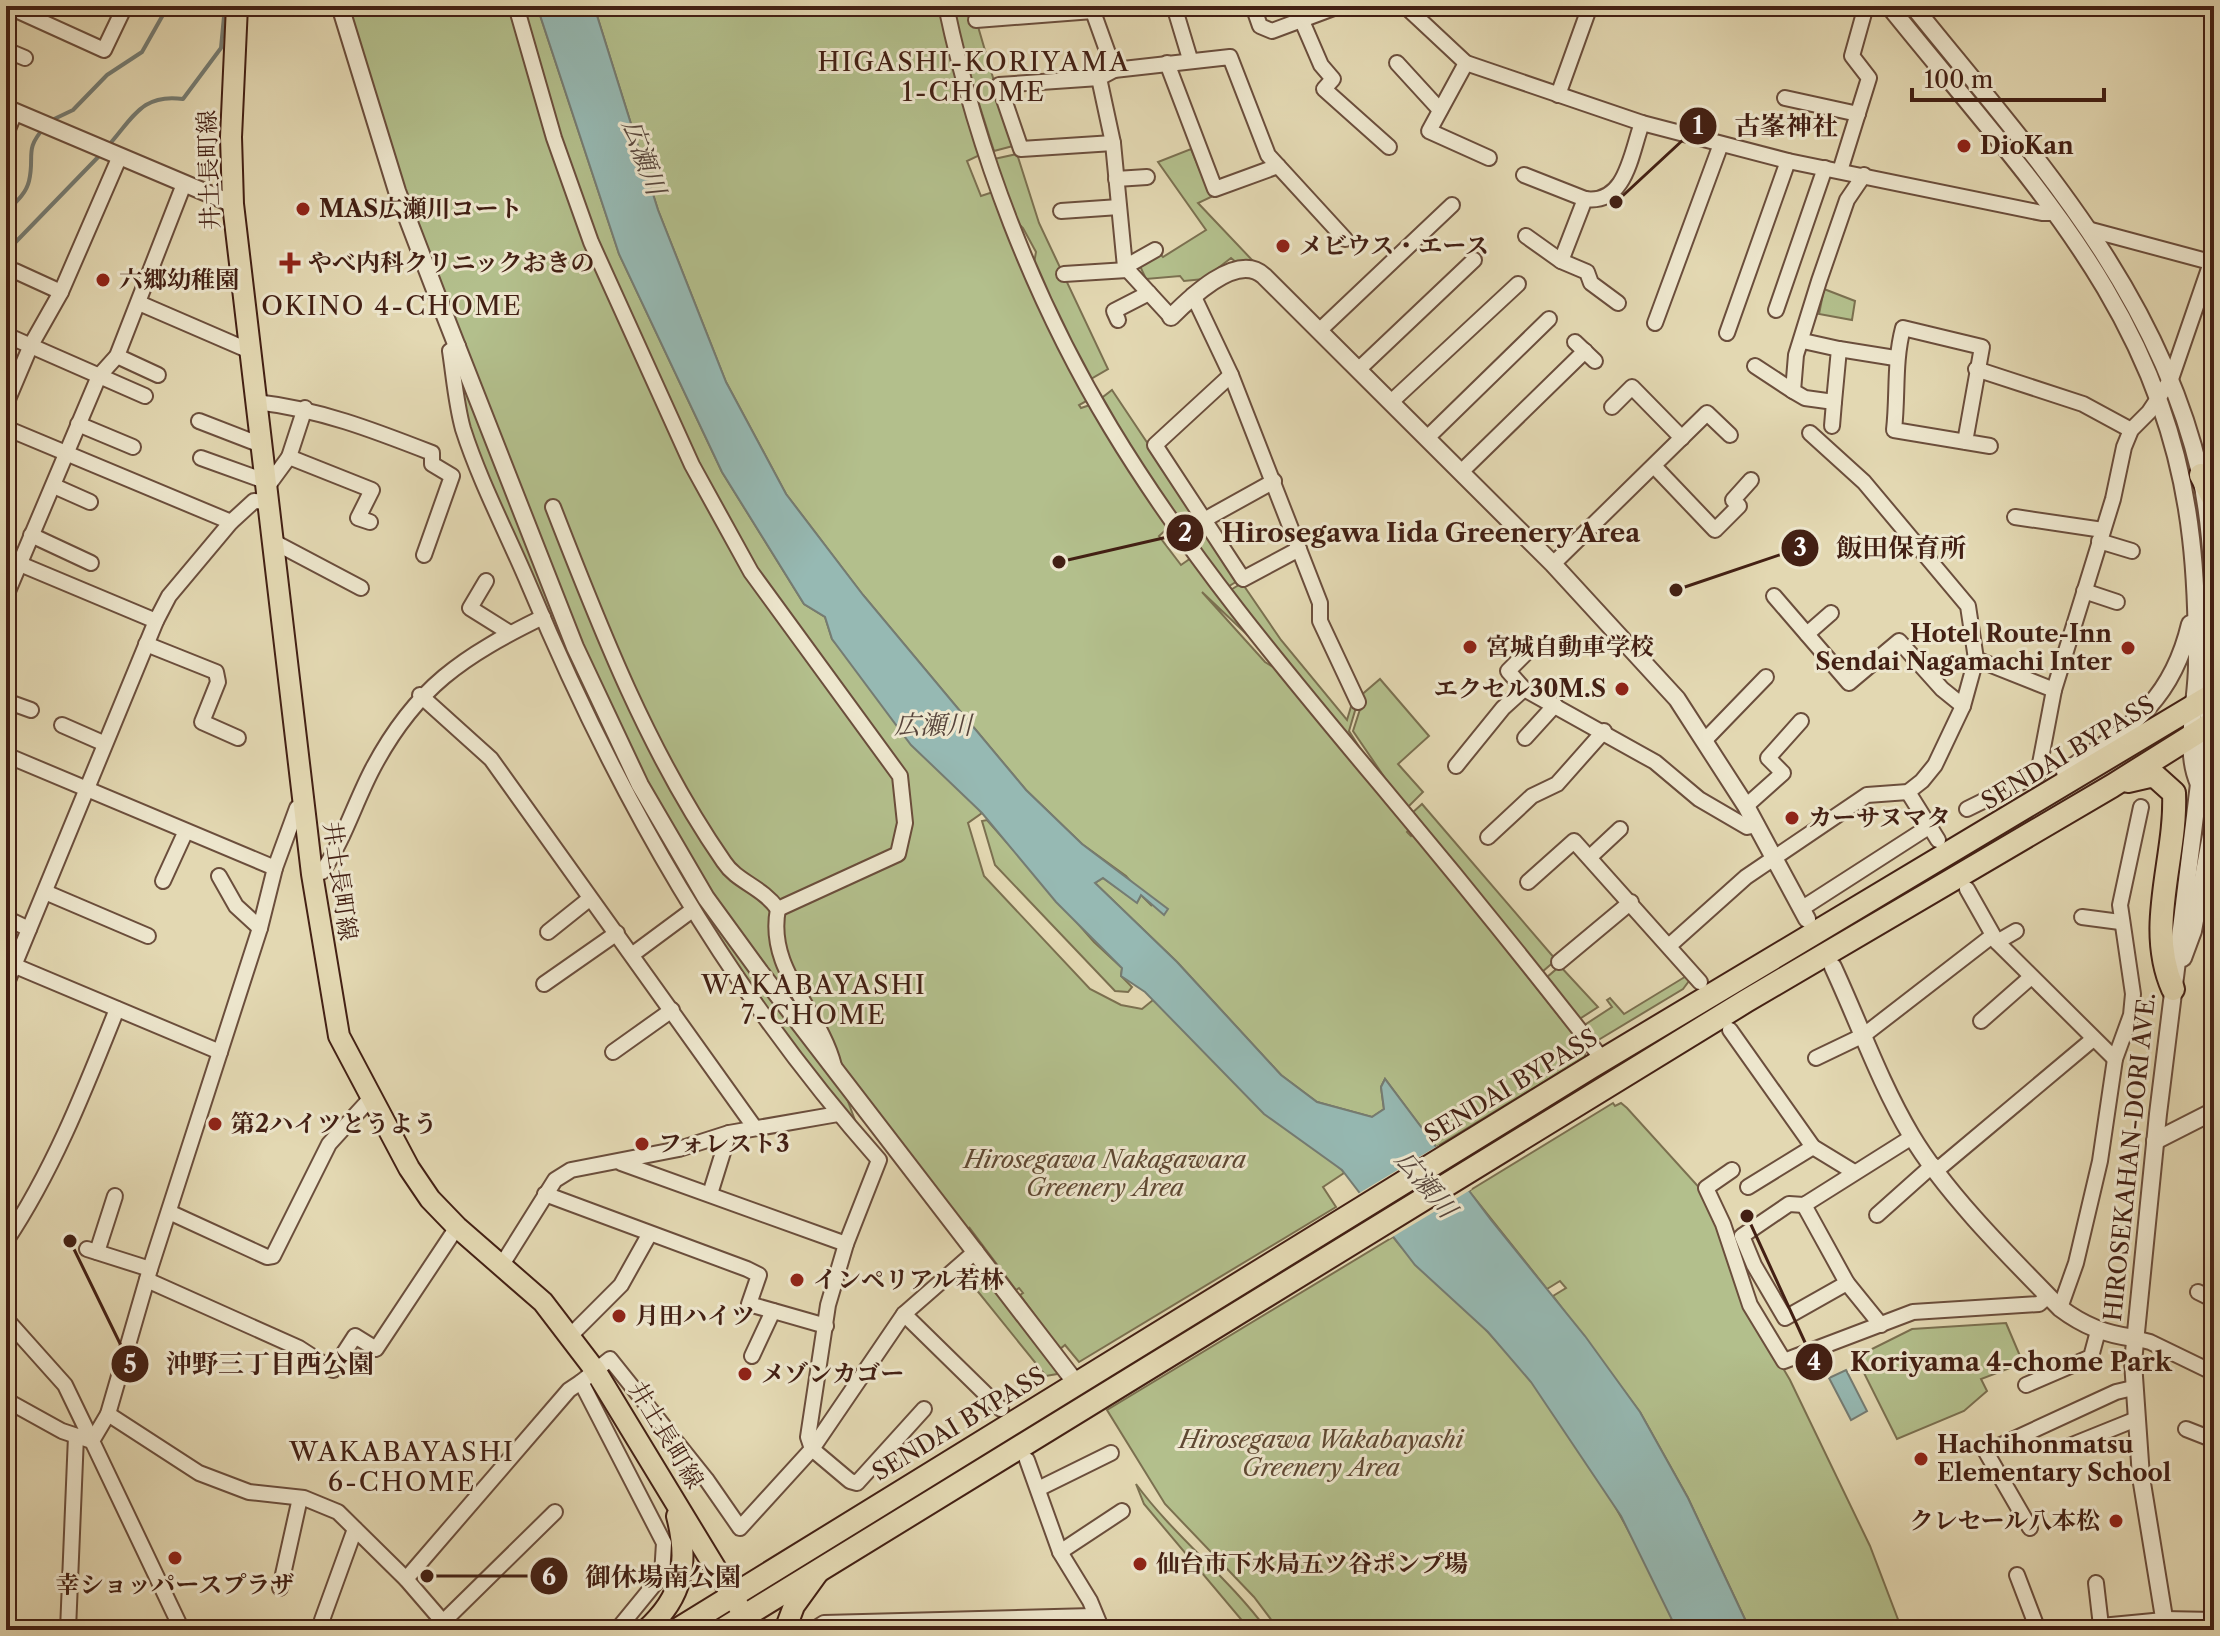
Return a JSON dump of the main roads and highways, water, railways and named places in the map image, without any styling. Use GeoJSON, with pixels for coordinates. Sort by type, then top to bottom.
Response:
{"type":"FeatureCollection","features":[{"type":"Feature","properties":{"kind":"highway"},"geometry":{"type":"LineString","coordinates":[[2201,475],[2214,500]]}},
{"type":"Feature","properties":{"kind":"highway","name":"SENDAI BYPASS"},"geometry":{"type":"LineString","coordinates":[[722,1630],[1082,1380],[1597,1064],[2207,699]]}},
{"type":"Feature","properties":{"kind":"highway","name":"SENDAI BYPASS"},"geometry":{"type":"LineString","coordinates":[[677,1630],[743,1614],[820,1570],[1604,1088],[2112,786],[2205,727]]}},
{"type":"Feature","properties":{"kind":"highway"},"geometry":{"type":"LineString","coordinates":[[2112,786],[2154,775],[2174,793],[2160,935],[2163,967],[2174,979]]}},
{"type":"Feature","properties":{"kind":"main road","name":"井土長町線"},"geometry":{"type":"LineString","coordinates":[[237,6],[231,137],[233,204],[312,874],[332,1013],[339,1036],[409,1168],[457,1227],[503,1263],[571,1335],[588,1376],[671,1494],[743,1614]]}},
{"type":"Feature","properties":{"kind":"main road"},"geometry":{"type":"LineString","coordinates":[[646,1630],[674,1598],[684,1567],[684,1541],[671,1494]]}},
{"type":"Feature","properties":{"kind":"main road"},"geometry":{"type":"LineString","coordinates":[[785,1630],[794,1606],[820,1570]]}},
{"type":"Feature","properties":{"kind":"water","name":"広瀬川"},"geometry":{"type":"Polygon","coordinates":[[[537,6],[594,6],[658,210],[726,382],[786,494],[863,595],[1026,790],[1082,844],[1168,909],[1164,915],[1141,895],[1137,903],[1103,878],[1095,883],[1177,962],[1281,1075],[1317,1102],[1372,1117],[1384,1109],[1381,1087],[1385,1079],[1491,1220],[1585,1336],[1640,1412],[1688,1498],[1750,1630],[1677,1630],[1621,1516],[1531,1382],[1488,1332],[1415,1265],[1342,1170],[1264,1114],[1145,992],[1121,976],[1122,968],[1056,902],[982,813],[911,745],[832,639],[825,617],[804,604],[722,472],[619,254],[537,6]]]}},
{"type":"Feature","properties":{"kind":"water"},"geometry":{"type":"Polygon","coordinates":[[[1846,1370],[1867,1411],[1851,1420],[1829,1378],[1846,1370]]]}},
{"type":"Feature","properties":{"kind":"waterway"},"geometry":{"type":"LineString","coordinates":[[50,121],[73,110],[107,75],[142,52],[168,6]]}},
{"type":"Feature","properties":{"kind":"waterway"},"geometry":{"type":"LineString","coordinates":[[108,146],[132,117],[148,104],[169,98],[183,99],[221,48],[225,6]]}},
{"type":"Feature","properties":{"kind":"waterway"},"geometry":{"type":"LineString","coordinates":[[6,212],[28,186],[32,148],[44,128]]}},
{"type":"Feature","properties":{"kind":"waterway"},"geometry":{"type":"LineString","coordinates":[[6,252],[102,153]]}},
{"type":"Feature","properties":{"kind":"place","name":"DioKan"},"geometry":{"type":"Point","coordinates":[1964,146]}},
{"type":"Feature","properties":{"kind":"place","name":"古峯神社"},"geometry":{"type":"Point","coordinates":[1616,202]}},
{"type":"Feature","properties":{"kind":"place","name":"MAS広瀬川コート"},"geometry":{"type":"Point","coordinates":[303,209]}},
{"type":"Feature","properties":{"kind":"place","name":"メビウス・エース"},"geometry":{"type":"Point","coordinates":[1283,246]}},
{"type":"Feature","properties":{"kind":"place","name":"やべ内科クリニックおきの"},"geometry":{"type":"Point","coordinates":[290,263]}},
{"type":"Feature","properties":{"kind":"place","name":"六郷幼稚園"},"geometry":{"type":"Point","coordinates":[103,280]}},
{"type":"Feature","properties":{"kind":"place","name":"Hirosegawa Iida Greenery Area"},"geometry":{"type":"Point","coordinates":[1059,562]}},
{"type":"Feature","properties":{"kind":"place","name":"飯田保育所"},"geometry":{"type":"Point","coordinates":[1676,590]}},
{"type":"Feature","properties":{"kind":"place","name":"宮城自動車学校"},"geometry":{"type":"Point","coordinates":[1470,647]}},
{"type":"Feature","properties":{"kind":"place","name":"Hotel Route-Inn Sendai Nagamachi Inter"},"geometry":{"type":"Point","coordinates":[2128,648]}},
{"type":"Feature","properties":{"kind":"place","name":"エクセル30M.S"},"geometry":{"type":"Point","coordinates":[1622,689]}},
{"type":"Feature","properties":{"kind":"place","name":"カーサヌマタ"},"geometry":{"type":"Point","coordinates":[1792,818]}},
{"type":"Feature","properties":{"kind":"place","name":"第2ハイツとうよう"},"geometry":{"type":"Point","coordinates":[215,1124]}},
{"type":"Feature","properties":{"kind":"place","name":"フォレスト3"},"geometry":{"type":"Point","coordinates":[642,1144]}},
{"type":"Feature","properties":{"kind":"place","name":"Koriyama 4-chome Park"},"geometry":{"type":"Point","coordinates":[1747,1216]}},
{"type":"Feature","properties":{"kind":"place","name":"沖野三丁目西公園"},"geometry":{"type":"Point","coordinates":[70,1241]}},
{"type":"Feature","properties":{"kind":"place","name":"インペリアル若林"},"geometry":{"type":"Point","coordinates":[797,1280]}},
{"type":"Feature","properties":{"kind":"place","name":"月田ハイツ"},"geometry":{"type":"Point","coordinates":[619,1316]}},
{"type":"Feature","properties":{"kind":"place","name":"メゾンカゴー"},"geometry":{"type":"Point","coordinates":[745,1374]}},
{"type":"Feature","properties":{"kind":"place","name":"Hachihonmatsu Elementary School"},"geometry":{"type":"Point","coordinates":[1921,1459]}},
{"type":"Feature","properties":{"kind":"place","name":"クレセール八本松"},"geometry":{"type":"Point","coordinates":[2116,1521]}},
{"type":"Feature","properties":{"kind":"place","name":"幸ショッパースプラザ"},"geometry":{"type":"Point","coordinates":[175,1558]}},
{"type":"Feature","properties":{"kind":"place","name":"仙台市下水局五ツ谷ポンプ場"},"geometry":{"type":"Point","coordinates":[1140,1564]}},
{"type":"Feature","properties":{"kind":"place","name":"御休場南公園"},"geometry":{"type":"Point","coordinates":[427,1576]}},
{"type":"Feature","properties":{"kind":"district","name":"HIGASHI-KORIYAMA 1-CHOME"},"geometry":{"type":"Point","coordinates":[974,77]}},
{"type":"Feature","properties":{"kind":"district","name":"OKINO 4-CHOME"},"geometry":{"type":"Point","coordinates":[392,306]}},
{"type":"Feature","properties":{"kind":"district","name":"WAKABAYASHI 7-CHOME"},"geometry":{"type":"Point","coordinates":[814,1000]}},
{"type":"Feature","properties":{"kind":"district","name":"WAKABAYASHI 6-CHOME"},"geometry":{"type":"Point","coordinates":[402,1467]}},
{"type":"Feature","properties":{"kind":"park label","name":"Hirosegawa Nakagawara Greenery Area"},"geometry":{"type":"Point","coordinates":[1105,1174]}},
{"type":"Feature","properties":{"kind":"park label","name":"Hirosegawa Wakabayashi Greenery Area"},"geometry":{"type":"Point","coordinates":[1321,1454]}}]}
